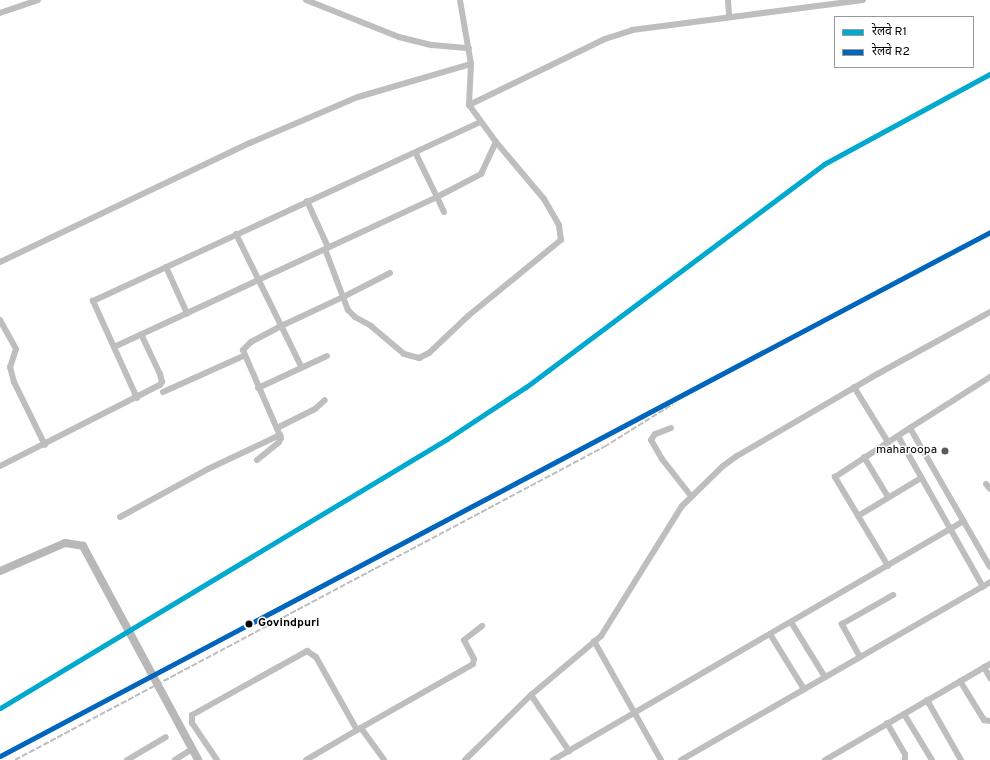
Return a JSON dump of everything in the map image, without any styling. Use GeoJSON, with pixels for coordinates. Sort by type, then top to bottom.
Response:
{"type":"FeatureCollection","features":[{"type":"Feature","properties":{"kind":"main road"},"geometry":{"type":"LineString","coordinates":[[0,571],[47,549],[65,543],[83,546],[198,760]]}},
{"type":"Feature","properties":{"kind":"street"},"geometry":{"type":"LineString","coordinates":[[0,13],[38,0]]}},
{"type":"Feature","properties":{"kind":"street"},"geometry":{"type":"LineString","coordinates":[[306,0],[399,37],[432,45],[469,48]]}},
{"type":"Feature","properties":{"kind":"street"},"geometry":{"type":"LineString","coordinates":[[307,201],[327,248],[343,298],[355,317],[371,326],[404,354],[419,358],[429,353],[468,316],[558,244],[562,236],[550,210],[529,180],[496,142],[469,105],[471,64],[460,0]]}},
{"type":"Feature","properties":{"kind":"street"},"geometry":{"type":"LineString","coordinates":[[728,0],[729,16]]}},
{"type":"Feature","properties":{"kind":"street"},"geometry":{"type":"LineString","coordinates":[[469,105],[621,33],[729,16],[863,0]]}},
{"type":"Feature","properties":{"kind":"street"},"geometry":{"type":"LineString","coordinates":[[0,262],[250,143],[358,97],[471,64]]}},
{"type":"Feature","properties":{"kind":"street"},"geometry":{"type":"LineString","coordinates":[[137,398],[93,301],[307,201],[416,154],[481,122]]}},
{"type":"Feature","properties":{"kind":"street"},"geometry":{"type":"LineString","coordinates":[[114,347],[437,197],[483,172],[496,142]]}},
{"type":"Feature","properties":{"kind":"street"},"geometry":{"type":"LineString","coordinates":[[416,154],[444,212]]}},
{"type":"Feature","properties":{"kind":"street"},"geometry":{"type":"LineString","coordinates":[[236,234],[279,327],[302,368]]}},
{"type":"Feature","properties":{"kind":"street"},"geometry":{"type":"LineString","coordinates":[[166,267],[187,313]]}},
{"type":"Feature","properties":{"kind":"street"},"geometry":{"type":"LineString","coordinates":[[257,460],[279,442],[280,435],[243,356],[245,347],[279,327],[343,298],[390,273]]}},
{"type":"Feature","properties":{"kind":"street"},"geometry":{"type":"LineString","coordinates":[[466,760],[531,695],[607,629],[654,549],[690,496],[737,456],[854,387],[990,312]]}},
{"type":"Feature","properties":{"kind":"street"},"geometry":{"type":"LineString","coordinates":[[0,320],[16,349],[10,367],[14,382],[45,446]]}},
{"type":"Feature","properties":{"kind":"street"},"geometry":{"type":"LineString","coordinates":[[0,466],[45,446],[137,398],[162,382],[141,334]]}},
{"type":"Feature","properties":{"kind":"street"},"geometry":{"type":"LineString","coordinates":[[163,392],[243,356]]}},
{"type":"Feature","properties":{"kind":"street"},"geometry":{"type":"LineString","coordinates":[[258,388],[327,356]]}},
{"type":"Feature","properties":{"kind":"street"},"geometry":{"type":"LineString","coordinates":[[888,566],[835,477],[990,377]]}},
{"type":"Feature","properties":{"kind":"street"},"geometry":{"type":"LineString","coordinates":[[854,387],[888,442]]}},
{"type":"Feature","properties":{"kind":"street"},"geometry":{"type":"LineString","coordinates":[[277,428],[315,409],[325,400]]}},
{"type":"Feature","properties":{"kind":"street"},"geometry":{"type":"LineString","coordinates":[[671,428],[655,434],[651,440],[662,459],[690,496]]}},
{"type":"Feature","properties":{"kind":"street"},"geometry":{"type":"LineString","coordinates":[[910,428],[990,567]]}},
{"type":"Feature","properties":{"kind":"street"},"geometry":{"type":"LineString","coordinates":[[120,517],[200,473],[280,435]]}},
{"type":"Feature","properties":{"kind":"street"},"geometry":{"type":"LineString","coordinates":[[898,436],[982,587]]}},
{"type":"Feature","properties":{"kind":"street"},"geometry":{"type":"LineString","coordinates":[[864,457],[888,497]]}},
{"type":"Feature","properties":{"kind":"street"},"geometry":{"type":"LineString","coordinates":[[858,516],[921,478]]}},
{"type":"Feature","properties":{"kind":"street"},"geometry":{"type":"LineString","coordinates":[[553,760],[964,521]]}},
{"type":"Feature","properties":{"kind":"street"},"geometry":{"type":"LineString","coordinates":[[681,760],[990,582]]}},
{"type":"Feature","properties":{"kind":"street"},"geometry":{"type":"LineString","coordinates":[[860,657],[842,624],[893,595]]}},
{"type":"Feature","properties":{"kind":"street"},"geometry":{"type":"LineString","coordinates":[[791,622],[825,677]]}},
{"type":"Feature","properties":{"kind":"street"},"geometry":{"type":"LineString","coordinates":[[306,760],[473,664],[474,660],[464,640],[482,626]]}},
{"type":"Feature","properties":{"kind":"street"},"geometry":{"type":"LineString","coordinates":[[770,634],[804,689]]}},
{"type":"Feature","properties":{"kind":"street"},"geometry":{"type":"LineString","coordinates":[[594,641],[661,760]]}},
{"type":"Feature","properties":{"kind":"street"},"geometry":{"type":"LineString","coordinates":[[217,760],[192,723],[192,715],[307,651],[316,657],[359,729],[384,760]]}},
{"type":"Feature","properties":{"kind":"street"},"geometry":{"type":"LineString","coordinates":[[825,760],[990,664]]}},
{"type":"Feature","properties":{"kind":"street"},"geometry":{"type":"LineString","coordinates":[[984,667],[990,678]]}},
{"type":"Feature","properties":{"kind":"street"},"geometry":{"type":"LineString","coordinates":[[960,681],[984,720],[990,721]]}},
{"type":"Feature","properties":{"kind":"street"},"geometry":{"type":"LineString","coordinates":[[531,695],[569,751]]}},
{"type":"Feature","properties":{"kind":"street"},"geometry":{"type":"LineString","coordinates":[[926,700],[961,760]]}},
{"type":"Feature","properties":{"kind":"street"},"geometry":{"type":"LineString","coordinates":[[904,714],[932,760]]}},
{"type":"Feature","properties":{"kind":"street"},"geometry":{"type":"LineString","coordinates":[[888,724],[905,754],[905,760]]}},
{"type":"Feature","properties":{"kind":"street"},"geometry":{"type":"LineString","coordinates":[[127,760],[166,737]]}},
{"type":"Feature","properties":{"kind":"street"},"geometry":{"type":"LineString","coordinates":[[175,760],[192,749]]}},
{"type":"Feature","properties":{"kind":"railway"},"geometry":{"type":"LineString","coordinates":[[0,708],[447,439],[526,387],[824,164],[990,74]]}},
{"type":"Feature","properties":{"kind":"railway"},"geometry":{"type":"LineString","coordinates":[[15,760],[604,447],[673,404]]}},
{"type":"Feature","properties":{"kind":"rail line","name":"R1"},"geometry":{"type":"LineString","coordinates":[[0,708],[447,439],[526,387],[824,164],[990,74]]}},
{"type":"Feature","properties":{"kind":"rail line","name":"R2"},"geometry":{"type":"LineString","coordinates":[[0,756],[990,232]]}},
{"type":"Feature","properties":{"kind":"place","name":"maharoopa"},"geometry":{"type":"Point","coordinates":[945,451]}},
{"type":"Feature","properties":{"kind":"place","name":"Govindpuri"},"geometry":{"type":"Point","coordinates":[249,624]}}]}
